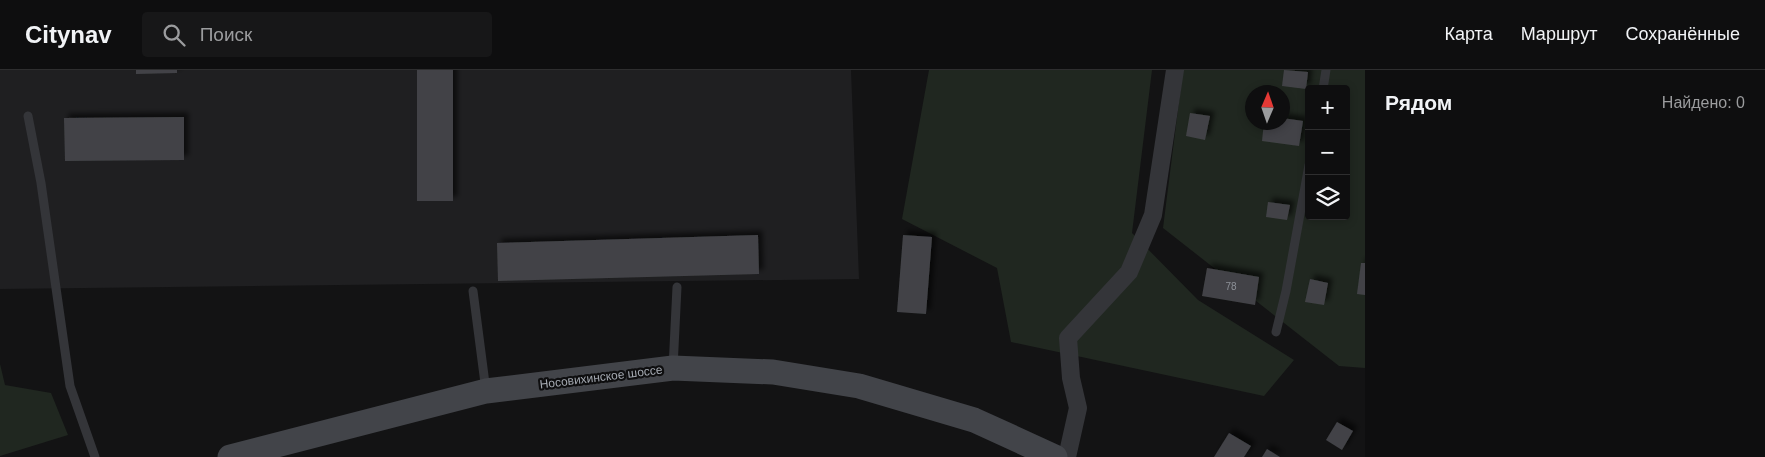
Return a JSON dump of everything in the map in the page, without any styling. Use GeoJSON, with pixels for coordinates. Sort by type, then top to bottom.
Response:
{"type":"FeatureCollection","features":[{"type":"Feature","properties":{"kind":"main road","name":"Носовихинское шоссе"},"geometry":{"type":"LineString","coordinates":[[230,457],[486,391],[673,368],[773,372],[859,386],[974,420],[1056,457]]}},
{"type":"Feature","properties":{"kind":"street"},"geometry":{"type":"LineString","coordinates":[[1068,457],[1078,408],[1071,378],[1068,338],[1129,272],[1153,215],[1175,70]]}},
{"type":"Feature","properties":{"kind":"lane"},"geometry":{"type":"LineString","coordinates":[[1324,85],[1326,70]]}},
{"type":"Feature","properties":{"kind":"lane"},"geometry":{"type":"LineString","coordinates":[[28,116],[41,183],[70,386],[95,457]]}},
{"type":"Feature","properties":{"kind":"lane"},"geometry":{"type":"LineString","coordinates":[[1276,332],[1286,291],[1307,175]]}},
{"type":"Feature","properties":{"kind":"lane"},"geometry":{"type":"LineString","coordinates":[[673,368],[677,286]]}},
{"type":"Feature","properties":{"kind":"lane"},"geometry":{"type":"LineString","coordinates":[[473,291],[486,391]]}},
{"type":"Feature","properties":{"kind":"shaded area"},"geometry":{"type":"Polygon","coordinates":[[[0,70],[851,70],[859,279],[0,289],[0,70]]]}},
{"type":"Feature","properties":{"kind":"shaded area"},"geometry":{"type":"Polygon","coordinates":[[[929,70],[1152,70],[1132,233],[1198,300],[1294,360],[1264,396],[1011,342],[997,268],[902,219],[929,70]]]}},
{"type":"Feature","properties":{"kind":"shaded area"},"geometry":{"type":"Polygon","coordinates":[[[1183,70],[1365,70],[1365,368],[1339,366],[1163,228],[1183,70]]]}},
{"type":"Feature","properties":{"kind":"shaded area"},"geometry":{"type":"Polygon","coordinates":[[[0,364],[5,385],[51,393],[68,435],[0,456],[0,364]]]}},
{"type":"Feature","properties":{"kind":"building"},"geometry":{"type":"Polygon","coordinates":[[[136,70],[177,70],[177,73],[136,74],[136,70]]]}},
{"type":"Feature","properties":{"kind":"building"},"geometry":{"type":"Polygon","coordinates":[[[417,70],[453,70],[453,201],[417,201],[417,70]]]}},
{"type":"Feature","properties":{"kind":"building"},"geometry":{"type":"Polygon","coordinates":[[[1284,70],[1308,72],[1305,89],[1282,85],[1284,70]]]}},
{"type":"Feature","properties":{"kind":"building"},"geometry":{"type":"Polygon","coordinates":[[[1190,113],[1210,116],[1205,140],[1186,136],[1190,113]]]}},
{"type":"Feature","properties":{"kind":"building"},"geometry":{"type":"Polygon","coordinates":[[[184,117],[184,160],[65,161],[64,118],[184,117]]]}},
{"type":"Feature","properties":{"kind":"building"},"geometry":{"type":"Polygon","coordinates":[[[1290,119],[1303,121],[1299,146],[1262,141],[1263,130],[1290,130],[1290,119]]]}},
{"type":"Feature","properties":{"kind":"building"},"geometry":{"type":"Polygon","coordinates":[[[1268,202],[1290,205],[1287,220],[1266,217],[1268,202]]]}},
{"type":"Feature","properties":{"kind":"building"},"geometry":{"type":"Polygon","coordinates":[[[758,235],[759,274],[498,281],[497,243],[758,235]]]}},
{"type":"Feature","properties":{"kind":"building"},"geometry":{"type":"Polygon","coordinates":[[[903,235],[932,237],[926,314],[897,312],[903,235]]]}},
{"type":"Feature","properties":{"kind":"building"},"geometry":{"type":"Polygon","coordinates":[[[1361,263],[1365,263],[1365,295],[1357,294],[1361,263]]]}},
{"type":"Feature","properties":{"kind":"building"},"geometry":{"type":"Polygon","coordinates":[[[1207,268],[1259,277],[1255,305],[1202,296],[1207,268]]]}},
{"type":"Feature","properties":{"kind":"building"},"geometry":{"type":"Polygon","coordinates":[[[1310,279],[1328,283],[1324,305],[1305,302],[1310,279]]]}},
{"type":"Feature","properties":{"kind":"building"},"geometry":{"type":"Polygon","coordinates":[[[1337,422],[1353,431],[1342,450],[1326,440],[1337,422]]]}},
{"type":"Feature","properties":{"kind":"building"},"geometry":{"type":"Polygon","coordinates":[[[1229,433],[1251,446],[1244,457],[1214,457],[1229,433]]]}},
{"type":"Feature","properties":{"kind":"building"},"geometry":{"type":"Polygon","coordinates":[[[1267,449],[1280,457],[1262,457],[1267,449]]]}}]}
